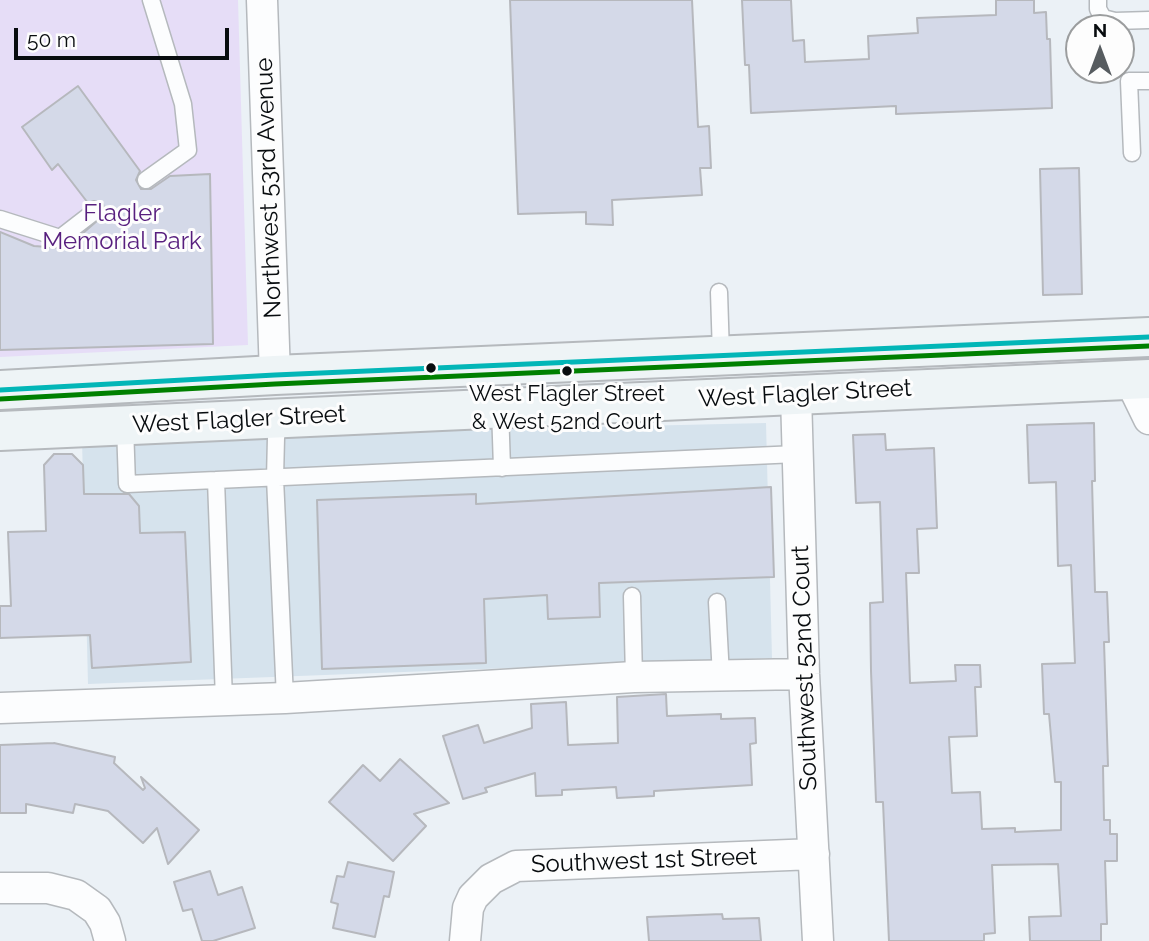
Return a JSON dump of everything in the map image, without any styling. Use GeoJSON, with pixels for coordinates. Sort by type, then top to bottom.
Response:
{"type":"FeatureCollection","features":[{"type":"Feature","properties":{"kind":"main road","name":"West Flagler Street"},"geometry":{"type":"LineString","coordinates":[[0,390],[275,375],[1149,337]]}},
{"type":"Feature","properties":{"kind":"main road"},"geometry":{"type":"LineString","coordinates":[[796,395],[844,368],[911,347]]}},
{"type":"Feature","properties":{"kind":"main road"},"geometry":{"type":"LineString","coordinates":[[279,418],[292,403],[307,393],[351,373]]}},
{"type":"Feature","properties":{"kind":"main road"},"geometry":{"type":"LineString","coordinates":[[181,422],[229,402],[275,375]]}},
{"type":"Feature","properties":{"kind":"main road","name":"West Flagler Street"},"geometry":{"type":"LineString","coordinates":[[0,431],[1140,379]]}},
{"type":"Feature","properties":{"kind":"street","name":"Northwest 53rd Avenue"},"geometry":{"type":"LineString","coordinates":[[262,0],[275,375]]}},
{"type":"Feature","properties":{"kind":"street"},"geometry":{"type":"LineString","coordinates":[[1140,379],[1149,419]]}},
{"type":"Feature","properties":{"kind":"street","name":"Southwest 52nd Court"},"geometry":{"type":"LineString","coordinates":[[796,395],[804,674],[818,941]]}},
{"type":"Feature","properties":{"kind":"street"},"geometry":{"type":"LineString","coordinates":[[0,708],[285,698],[634,677],[804,674]]}},
{"type":"Feature","properties":{"kind":"street","name":"Southwest 1st Street"},"geometry":{"type":"LineString","coordinates":[[465,941],[468,908],[480,888],[503,871],[529,864],[814,854]]}},
{"type":"Feature","properties":{"kind":"street"},"geometry":{"type":"LineString","coordinates":[[0,888],[48,888],[76,895],[97,910],[105,923],[110,941]]}},
{"type":"Feature","properties":{"kind":"lane"},"geometry":{"type":"LineString","coordinates":[[146,180],[188,150],[183,104],[150,0]]}},
{"type":"Feature","properties":{"kind":"lane"},"geometry":{"type":"LineString","coordinates":[[1098,0],[1098,9],[1103,18],[1115,21],[1149,20]]}},
{"type":"Feature","properties":{"kind":"lane"},"geometry":{"type":"LineString","coordinates":[[1132,153],[1129,81],[1149,80]]}},
{"type":"Feature","properties":{"kind":"lane"},"geometry":{"type":"LineString","coordinates":[[0,219],[60,238],[95,211]]}},
{"type":"Feature","properties":{"kind":"lane"},"geometry":{"type":"LineString","coordinates":[[719,292],[721,355]]}},
{"type":"Feature","properties":{"kind":"lane"},"geometry":{"type":"LineString","coordinates":[[500,408],[502,468]]}},
{"type":"Feature","properties":{"kind":"lane"},"geometry":{"type":"LineString","coordinates":[[279,418],[275,478],[285,698]]}},
{"type":"Feature","properties":{"kind":"lane"},"geometry":{"type":"LineString","coordinates":[[125,425],[127,484],[797,454]]}},
{"type":"Feature","properties":{"kind":"lane"},"geometry":{"type":"LineString","coordinates":[[216,480],[224,700]]}},
{"type":"Feature","properties":{"kind":"lane"},"geometry":{"type":"LineString","coordinates":[[632,596],[634,677]]}},
{"type":"Feature","properties":{"kind":"lane"},"geometry":{"type":"LineString","coordinates":[[718,601],[721,676]]}},
{"type":"Feature","properties":{"kind":"shaded area"},"geometry":{"type":"Polygon","coordinates":[[[766,423],[772,658],[88,684],[82,439],[766,423]]]}},
{"type":"Feature","properties":{"kind":"green space","name":"Flagler Memorial Park"},"geometry":{"type":"Polygon","coordinates":[[[0,0],[238,0],[248,345],[0,357],[0,0]]]}},
{"type":"Feature","properties":{"kind":"building"},"geometry":{"type":"Polygon","coordinates":[[[510,0],[692,0],[698,127],[709,126],[711,168],[700,168],[702,195],[612,200],[613,225],[586,224],[586,212],[518,214],[510,0]]]}},
{"type":"Feature","properties":{"kind":"building"},"geometry":{"type":"Polygon","coordinates":[[[742,0],[791,0],[793,41],[804,40],[805,62],[869,59],[868,36],[918,33],[917,18],[996,15],[996,0],[1034,0],[1034,13],[1046,12],[1047,39],[1050,39],[1052,108],[896,114],[896,106],[751,113],[749,65],[745,65],[742,0]]]}},
{"type":"Feature","properties":{"kind":"building"},"geometry":{"type":"Polygon","coordinates":[[[78,86],[140,171],[136,180],[141,189],[151,189],[170,176],[210,174],[213,344],[0,350],[0,232],[34,246],[67,247],[105,214],[103,204],[94,201],[88,203],[58,164],[52,170],[22,127],[78,86]]]}},
{"type":"Feature","properties":{"kind":"building"},"geometry":{"type":"Polygon","coordinates":[[[1079,168],[1082,294],[1043,295],[1040,169],[1079,168]]]}},
{"type":"Feature","properties":{"kind":"building"},"geometry":{"type":"Polygon","coordinates":[[[1094,423],[1095,481],[1092,481],[1095,592],[1107,592],[1109,642],[1104,642],[1108,766],[1103,766],[1104,820],[1110,820],[1110,834],[1117,834],[1117,861],[1105,861],[1107,924],[1101,924],[1101,941],[1030,941],[1029,917],[1061,916],[1058,864],[992,865],[995,933],[984,934],[984,941],[889,941],[883,802],[876,802],[871,671],[870,603],[883,602],[880,502],[856,503],[853,435],[885,434],[886,450],[934,448],[937,528],[917,529],[919,573],[906,573],[910,683],[956,681],[955,665],[980,665],[981,687],[975,687],[977,736],[949,737],[952,793],[980,792],[982,829],[1015,828],[1015,832],[1061,830],[1061,782],[1055,782],[1049,714],[1044,714],[1042,664],[1075,663],[1071,565],[1058,566],[1056,482],[1029,483],[1027,425],[1094,423]]]}},
{"type":"Feature","properties":{"kind":"building"},"geometry":{"type":"Polygon","coordinates":[[[54,454],[72,454],[83,465],[84,494],[129,494],[139,506],[140,533],[185,532],[191,662],[92,668],[90,635],[0,638],[0,606],[11,606],[8,532],[46,531],[44,465],[54,454]]]}},
{"type":"Feature","properties":{"kind":"building"},"geometry":{"type":"Polygon","coordinates":[[[771,487],[774,577],[599,583],[600,617],[548,619],[547,595],[484,599],[486,663],[322,669],[317,500],[476,494],[476,504],[771,487]]]}},
{"type":"Feature","properties":{"kind":"building"},"geometry":{"type":"Polygon","coordinates":[[[666,694],[667,716],[721,714],[721,719],[755,718],[756,743],[750,744],[752,785],[654,791],[654,796],[617,798],[616,787],[562,790],[562,795],[536,796],[535,773],[485,788],[487,792],[463,799],[443,736],[478,725],[484,743],[532,728],[531,704],[566,702],[568,745],[618,743],[617,697],[666,694]]]}},
{"type":"Feature","properties":{"kind":"building"},"geometry":{"type":"Polygon","coordinates":[[[54,743],[115,757],[114,763],[143,790],[145,788],[141,777],[199,830],[168,864],[157,828],[143,843],[108,811],[75,804],[73,813],[26,804],[26,813],[0,813],[0,745],[54,743]]]}},
{"type":"Feature","properties":{"kind":"building"},"geometry":{"type":"Polygon","coordinates":[[[400,759],[449,803],[414,814],[426,826],[393,861],[329,802],[363,765],[380,781],[400,759]]]}},
{"type":"Feature","properties":{"kind":"building"},"geometry":{"type":"Polygon","coordinates":[[[348,862],[394,872],[389,897],[384,896],[375,937],[333,928],[338,904],[331,902],[337,876],[344,877],[348,862]]]}},
{"type":"Feature","properties":{"kind":"building"},"geometry":{"type":"Polygon","coordinates":[[[210,871],[218,895],[242,887],[255,928],[213,941],[202,941],[192,909],[183,911],[174,882],[210,871]]]}},
{"type":"Feature","properties":{"kind":"building"},"geometry":{"type":"Polygon","coordinates":[[[722,914],[723,919],[759,918],[761,941],[649,941],[647,917],[722,914]]]}},
{"type":"Feature","properties":{"kind":"transit line"},"geometry":{"type":"LineString","coordinates":[[0,390],[275,375],[1149,337]]}},
{"type":"Feature","properties":{"kind":"transit line"},"geometry":{"type":"LineString","coordinates":[[0,399],[275,384],[1149,346]]}},
{"type":"Feature","properties":{"kind":"place","name":"West Flagler Street & West 52nd Court"},"geometry":{"type":"Point","coordinates":[567,371]}}]}
